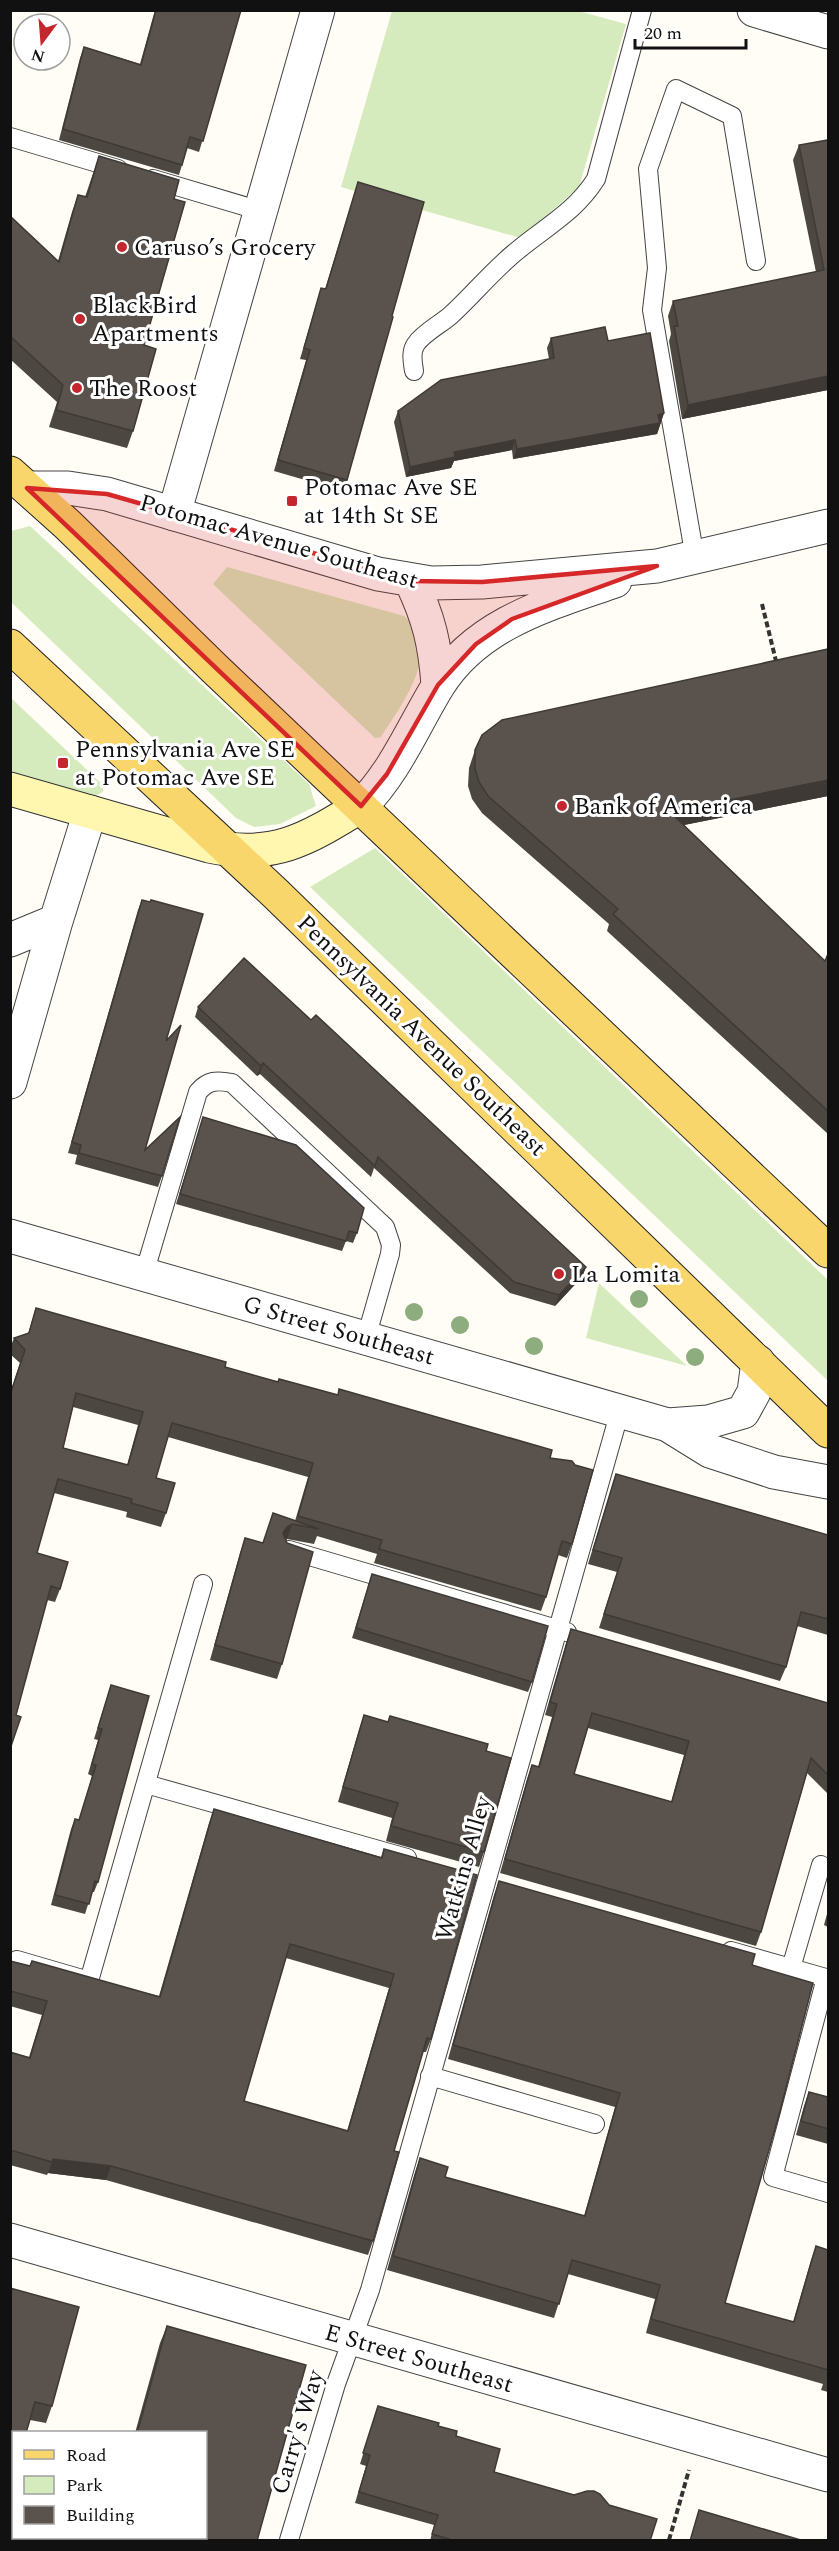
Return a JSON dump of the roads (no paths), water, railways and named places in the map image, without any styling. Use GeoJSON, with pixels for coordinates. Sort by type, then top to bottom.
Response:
{"type":"FeatureCollection","features":[{"type":"Feature","properties":{"kind":"main road"},"geometry":{"type":"LineString","coordinates":[[16,484],[361,806],[828,1251]]}},
{"type":"Feature","properties":{"kind":"main road","name":"Pennsylvania Avenue Southeast"},"geometry":{"type":"LineString","coordinates":[[10,646],[275,893],[828,1431]]}},
{"type":"Feature","properties":{"kind":"main road","name":"Potomac Avenue Southeast"},"geometry":{"type":"LineString","coordinates":[[10,789],[227,850],[255,852],[288,845],[325,828],[361,806]]}},
{"type":"Feature","properties":{"kind":"street"},"geometry":{"type":"LineString","coordinates":[[174,514],[318,10]]}},
{"type":"Feature","properties":{"kind":"street"},"geometry":{"type":"LineString","coordinates":[[754,10],[828,32]]}},
{"type":"Feature","properties":{"kind":"street","name":"Potomac Avenue Southeast"},"geometry":{"type":"LineString","coordinates":[[16,484],[107,494],[249,537],[411,582],[482,582],[657,566],[828,526]]}},
{"type":"Feature","properties":{"kind":"street","name":"Potomac Avenue Southeast"},"geometry":{"type":"LineString","coordinates":[[361,806],[387,774],[438,685],[464,654],[512,620],[558,600],[657,566]]}},
{"type":"Feature","properties":{"kind":"street"},"geometry":{"type":"LineString","coordinates":[[411,582],[430,626],[436,653],[438,685]]}},
{"type":"Feature","properties":{"kind":"street"},"geometry":{"type":"LineString","coordinates":[[10,1082],[90,812]]}},
{"type":"Feature","properties":{"kind":"street"},"geometry":{"type":"LineString","coordinates":[[10,940],[56,921]]}},
{"type":"Feature","properties":{"kind":"street","name":"G Street Southeast"},"geometry":{"type":"LineString","coordinates":[[10,1236],[668,1425],[710,1451],[774,1472],[828,1482]]}},
{"type":"Feature","properties":{"kind":"street","name":"G Street Southeast"},"geometry":{"type":"LineString","coordinates":[[668,1425],[708,1422],[743,1413],[754,1392],[758,1362]]}},
{"type":"Feature","properties":{"kind":"street","name":"E Street Southeast"},"geometry":{"type":"LineString","coordinates":[[10,2240],[828,2475]]}},
{"type":"Feature","properties":{"kind":"lane"},"geometry":{"type":"LineString","coordinates":[[414,371],[412,355],[415,345],[459,308],[488,276],[518,249],[570,211],[596,179],[642,10]]}},
{"type":"Feature","properties":{"kind":"lane"},"geometry":{"type":"LineString","coordinates":[[695,558],[652,310],[657,268],[648,169],[676,89],[732,116],[756,261]]}},
{"type":"Feature","properties":{"kind":"lane"},"geometry":{"type":"LineString","coordinates":[[10,137],[261,211]]}},
{"type":"Feature","properties":{"kind":"lane"},"geometry":{"type":"LineString","coordinates":[[144,1274],[198,1092],[207,1082],[220,1080],[232,1083],[385,1227],[389,1235],[390,1254],[366,1338]]}},
{"type":"Feature","properties":{"kind":"lane","name":"Watkins Alley"},"geometry":{"type":"LineString","coordinates":[[353,2339],[370,2289],[430,2076],[479,1879],[557,1629],[620,1411]]}},
{"type":"Feature","properties":{"kind":"lane"},"geometry":{"type":"LineString","coordinates":[[289,1550],[588,1638]]}},
{"type":"Feature","properties":{"kind":"lane"},"geometry":{"type":"LineString","coordinates":[[17,1960],[89,1981],[203,1584]]}},
{"type":"Feature","properties":{"kind":"lane"},"geometry":{"type":"LineString","coordinates":[[146,1784],[428,1864]]}},
{"type":"Feature","properties":{"kind":"lane"},"geometry":{"type":"LineString","coordinates":[[791,1968],[821,1865]]}},
{"type":"Feature","properties":{"kind":"lane"},"geometry":{"type":"LineString","coordinates":[[479,1879],[507,1887]]}},
{"type":"Feature","properties":{"kind":"lane"},"geometry":{"type":"LineString","coordinates":[[711,1946],[826,1978],[773,2177],[828,2193]]}},
{"type":"Feature","properties":{"kind":"lane"},"geometry":{"type":"LineString","coordinates":[[430,2076],[595,2124]]}},
{"type":"Feature","properties":{"kind":"lane","name":"Carry's Way"},"geometry":{"type":"LineString","coordinates":[[290,2541],[336,2384],[353,2339]]}},
{"type":"Feature","properties":{"kind":"place","name":"Caruso’s Grocery"},"geometry":{"type":"Point","coordinates":[122,247]}},
{"type":"Feature","properties":{"kind":"place","name":"BlackBird Apartments"},"geometry":{"type":"Point","coordinates":[80,319]}},
{"type":"Feature","properties":{"kind":"place","name":"The Roost"},"geometry":{"type":"Point","coordinates":[77,388]}},
{"type":"Feature","properties":{"kind":"place","name":"Potomac Ave SE at 14th St SE"},"geometry":{"type":"Point","coordinates":[292,501]}},
{"type":"Feature","properties":{"kind":"place","name":"Pennsylvania Ave SE at Potomac Ave SE"},"geometry":{"type":"Point","coordinates":[63,763]}},
{"type":"Feature","properties":{"kind":"place","name":"Bank of America"},"geometry":{"type":"Point","coordinates":[562,806]}},
{"type":"Feature","properties":{"kind":"place","name":"La Lomita"},"geometry":{"type":"Point","coordinates":[559,1274]}}]}
